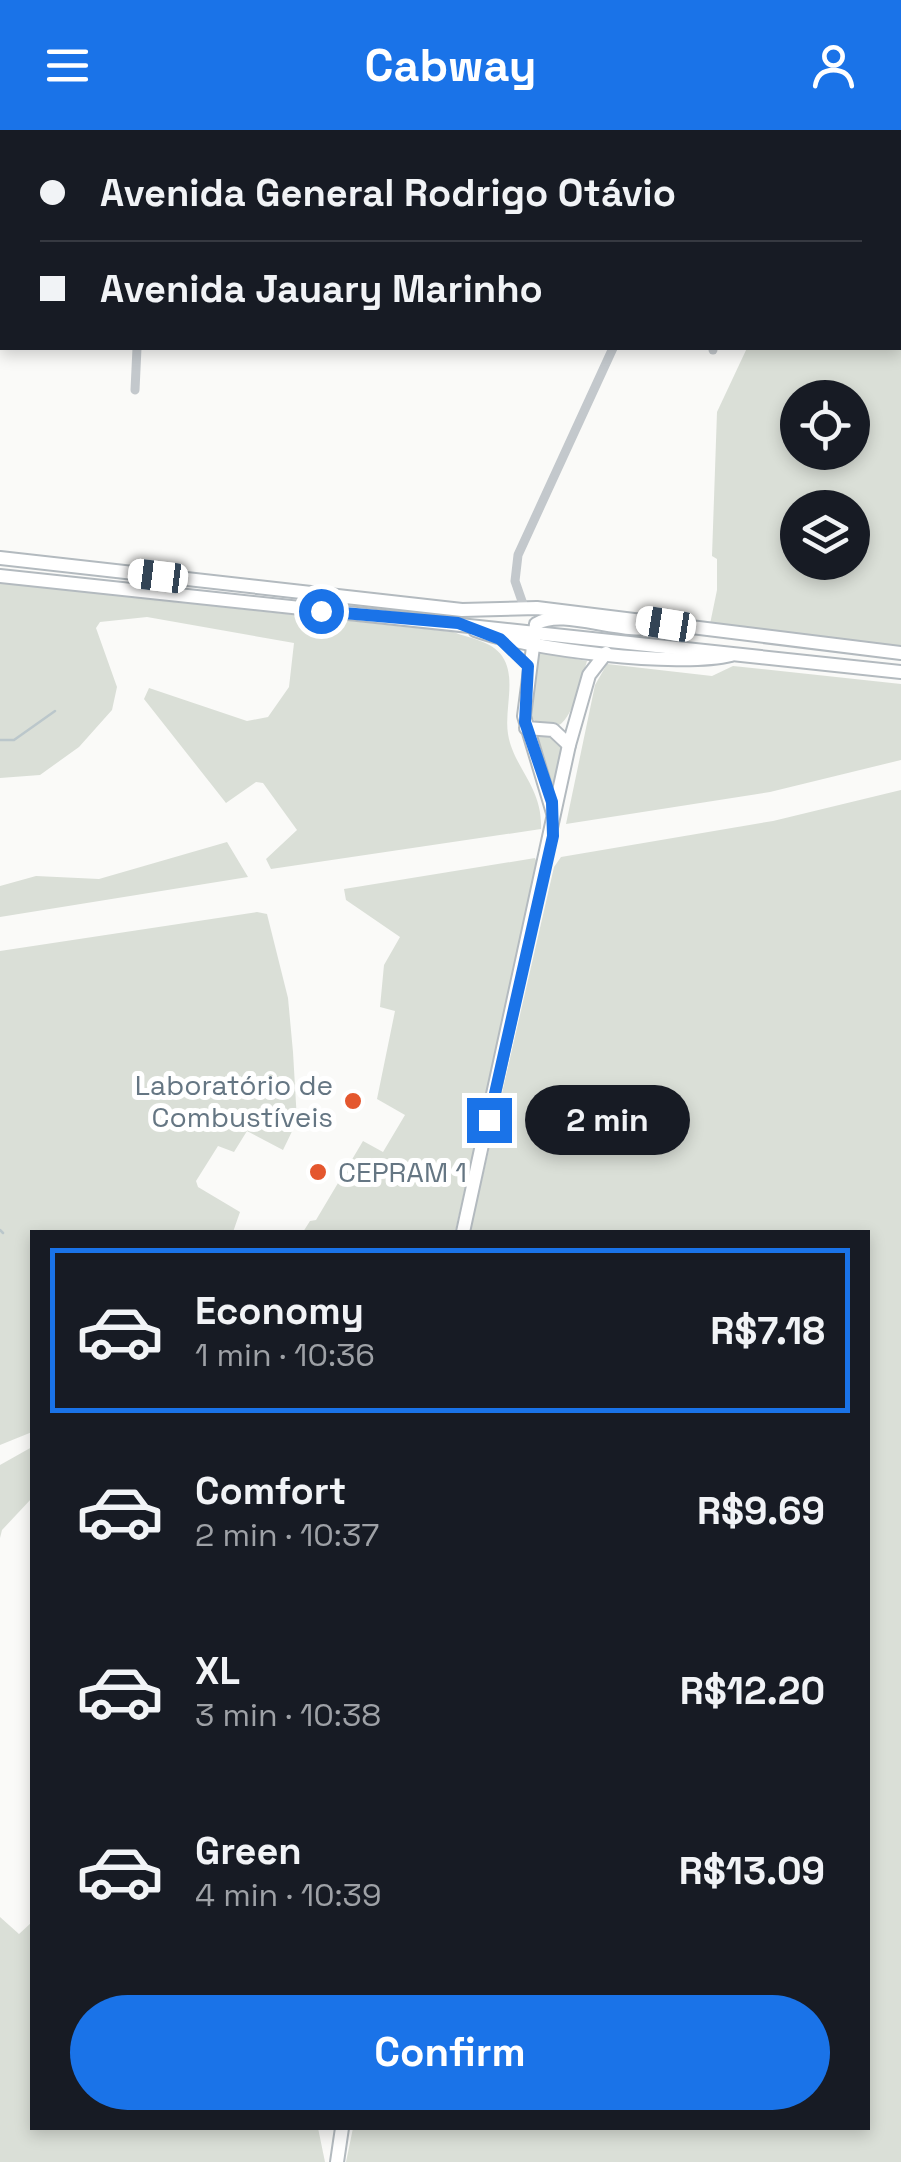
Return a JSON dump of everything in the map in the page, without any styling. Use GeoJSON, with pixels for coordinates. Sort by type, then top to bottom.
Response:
{"type":"FeatureCollection","features":[{"type":"Feature","properties":{"kind":"main road"},"geometry":{"type":"LineString","coordinates":[[0,558],[462,610],[524,607],[901,652]]}},
{"type":"Feature","properties":{"kind":"main road"},"geometry":{"type":"LineString","coordinates":[[0,576],[458,623],[606,652],[710,660],[739,653]]}},
{"type":"Feature","properties":{"kind":"main road"},"geometry":{"type":"LineString","coordinates":[[553,836],[552,802],[526,728],[533,637],[543,620],[638,631],[666,624]]}},
{"type":"Feature","properties":{"kind":"main road"},"geometry":{"type":"LineString","coordinates":[[458,623],[500,639],[528,666]]}},
{"type":"Feature","properties":{"kind":"main road"},"geometry":{"type":"LineString","coordinates":[[500,639],[533,637],[739,653],[901,672]]}},
{"type":"Feature","properties":{"kind":"main road"},"geometry":{"type":"LineString","coordinates":[[464,1230],[553,836],[569,745],[590,675],[606,652]]}},
{"type":"Feature","properties":{"kind":"main road"},"geometry":{"type":"LineString","coordinates":[[526,728],[553,730],[575,724]]}},
{"type":"Feature","properties":{"kind":"main road"},"geometry":{"type":"LineString","coordinates":[[553,730],[569,745]]}},
{"type":"Feature","properties":{"kind":"main road"},"geometry":{"type":"LineString","coordinates":[[336,2162],[342,2130]]}},
{"type":"Feature","properties":{"kind":"street"},"geometry":{"type":"LineString","coordinates":[[135,390],[137,350]]}},
{"type":"Feature","properties":{"kind":"street"},"geometry":{"type":"LineString","coordinates":[[524,607],[515,581],[518,555],[612,350]]}},
{"type":"Feature","properties":{"kind":"shaded area"},"geometry":{"type":"Polygon","coordinates":[[[746,350],[901,350],[901,647],[710,624],[717,590],[717,559],[712,556],[717,412],[746,350]]]}},
{"type":"Feature","properties":{"kind":"shaded area"},"geometry":{"type":"Polygon","coordinates":[[[0,583],[453,632],[486,643],[502,656],[509,674],[508,734],[533,789],[541,829],[271,869],[266,859],[297,830],[263,783],[256,782],[226,803],[144,699],[149,688],[247,721],[268,717],[289,687],[294,643],[147,617],[100,622],[96,628],[117,687],[112,710],[79,747],[40,775],[0,778],[0,583]]]}},
{"type":"Feature","properties":{"kind":"shaded area"},"geometry":{"type":"Polygon","coordinates":[[[537,652],[587,661],[569,713],[553,728],[541,725],[528,714],[537,652]]]}},
{"type":"Feature","properties":{"kind":"shaded area"},"geometry":{"type":"Polygon","coordinates":[[[607,664],[712,676],[733,666],[901,684],[901,760],[770,792],[566,824],[595,685],[607,664]]]}},
{"type":"Feature","properties":{"kind":"shaded area"},"geometry":{"type":"Polygon","coordinates":[[[551,736],[567,750],[552,796],[535,737],[551,736]]]}},
{"type":"Feature","properties":{"kind":"shaded area"},"geometry":{"type":"Polygon","coordinates":[[[901,790],[901,2162],[346,2162],[353,2130],[870,2130],[870,1230],[470,1230],[554,867],[561,857],[773,821],[901,790]]]}},
{"type":"Feature","properties":{"kind":"shaded area"},"geometry":{"type":"Polygon","coordinates":[[[227,842],[248,877],[0,917],[0,886],[36,876],[99,879],[227,842]]]}},
{"type":"Feature","properties":{"kind":"shaded area"},"geometry":{"type":"Polygon","coordinates":[[[535,858],[538,865],[455,1230],[304,1230],[310,1221],[316,1220],[363,1141],[383,1152],[405,1115],[377,1099],[395,1011],[380,1007],[384,965],[400,937],[346,900],[344,889],[535,858]]]}},
{"type":"Feature","properties":{"kind":"shaded area"},"geometry":{"type":"Polygon","coordinates":[[[257,912],[267,914],[288,998],[297,1121],[283,1150],[247,1131],[234,1152],[218,1146],[196,1181],[198,1187],[240,1212],[234,1230],[30,1230],[30,1433],[0,1445],[0,951],[257,912]]]}},
{"type":"Feature","properties":{"kind":"shaded area"},"geometry":{"type":"Polygon","coordinates":[[[30,1448],[30,1500],[2,1530],[0,1538],[0,1465],[30,1448]]]}},
{"type":"Feature","properties":{"kind":"shaded area"},"geometry":{"type":"Polygon","coordinates":[[[0,1917],[19,1934],[30,1924],[30,2130],[318,2130],[325,2162],[0,2162],[0,1917]]]}},
{"type":"Feature","properties":{"kind":"waterway"},"geometry":{"type":"LineString","coordinates":[[0,740],[14,740],[55,711]]}},
{"type":"Feature","properties":{"kind":"waterway"},"geometry":{"type":"LineString","coordinates":[[0,1230],[3,1233]]}},
{"type":"Feature","properties":{"kind":"place","name":"Laboratório de Combustíveis"},"geometry":{"type":"Point","coordinates":[353,1101]}},
{"type":"Feature","properties":{"kind":"place","name":"CEPRAM 1"},"geometry":{"type":"Point","coordinates":[318,1172]}},
{"type":"Feature","properties":{"kind":"route"},"geometry":{"type":"LineString","coordinates":[[321,611],[458,623],[500,639],[528,666],[525,722],[552,802],[553,836],[489,1120]]}}]}
